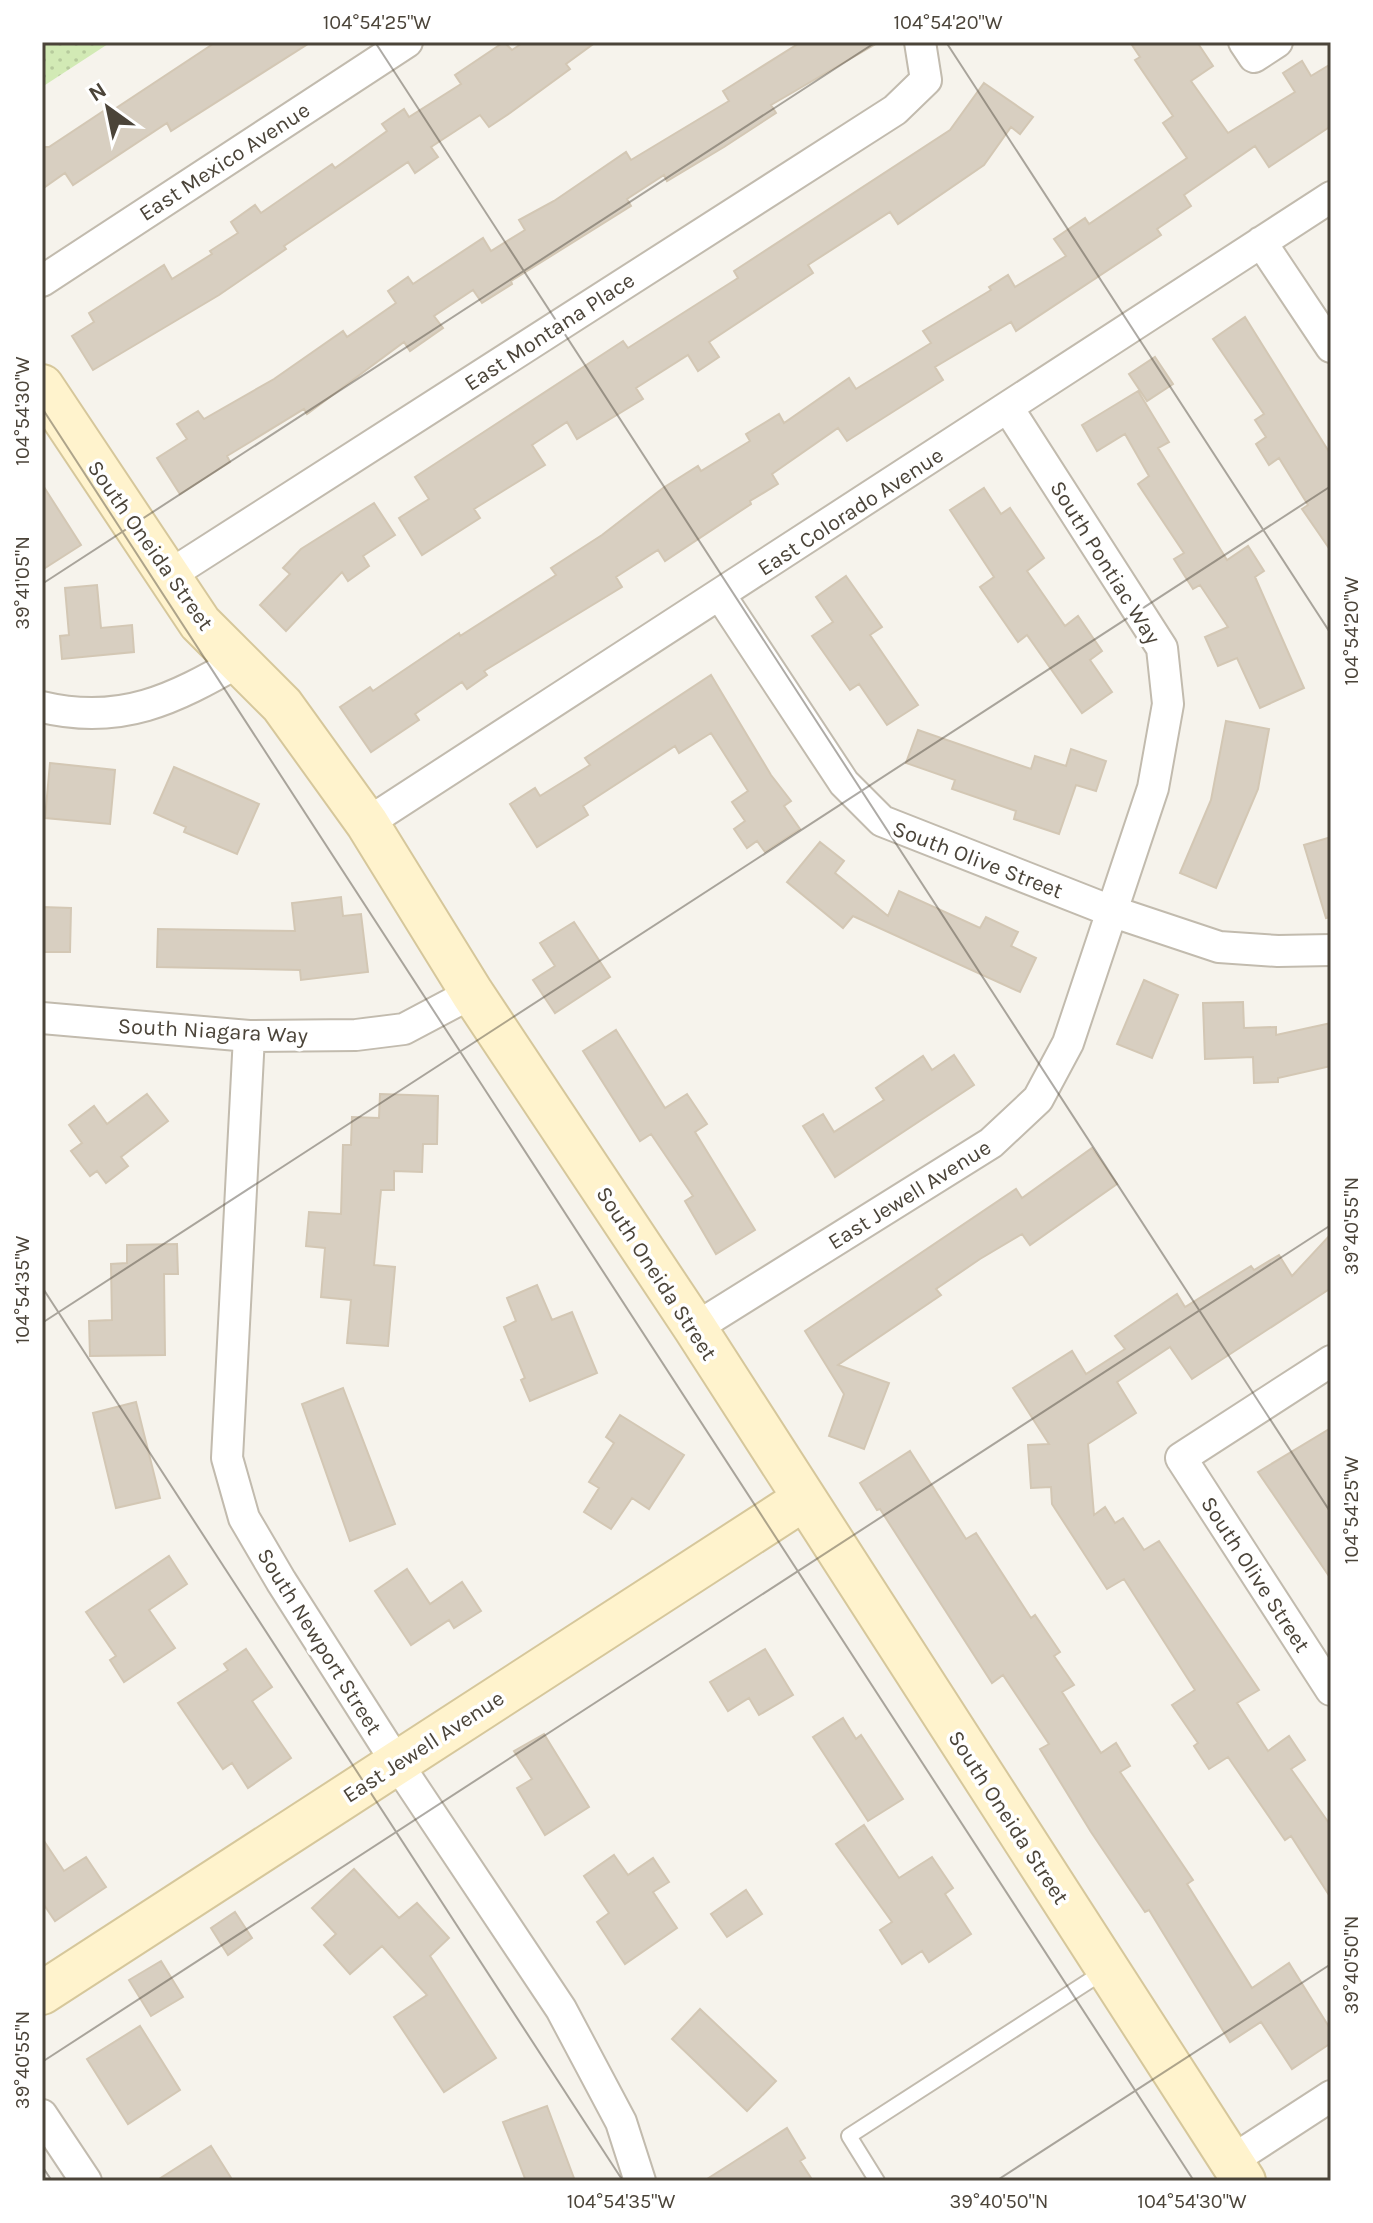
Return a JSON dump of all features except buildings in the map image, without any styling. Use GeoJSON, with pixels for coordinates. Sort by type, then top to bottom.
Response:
{"type":"FeatureCollection","features":[{"type":"Feature","properties":{"kind":"street","name":"East Mexico Avenue"},"geometry":{"type":"LineString","coordinates":[[42,281],[407,42]]}},
{"type":"Feature","properties":{"kind":"street","name":"East Montana Place"},"geometry":{"type":"LineString","coordinates":[[168,576],[895,110],[926,80],[920,42]]}},
{"type":"Feature","properties":{"kind":"street"},"geometry":{"type":"LineString","coordinates":[[1244,42],[1254,57],[1277,42]]}},
{"type":"Feature","properties":{"kind":"street","name":"East Colorado Avenue"},"geometry":{"type":"LineString","coordinates":[[367,823],[1331,197]]}},
{"type":"Feature","properties":{"kind":"street"},"geometry":{"type":"LineString","coordinates":[[1261,242],[1331,347]]}},
{"type":"Feature","properties":{"kind":"street","name":"South Oneida Street"},"geometry":{"type":"LineString","coordinates":[[42,386],[200,623],[282,705],[367,823],[472,993],[695,1328],[1238,2171]]}},
{"type":"Feature","properties":{"kind":"street","name":"South Pontiac Way"},"geometry":{"type":"LineString","coordinates":[[1008,408],[1162,648],[1168,704],[1153,788],[1111,911]]}},
{"type":"Feature","properties":{"kind":"street","name":"South Olive Street"},"geometry":{"type":"LineString","coordinates":[[720,595],[844,783],[882,821],[1111,911]]}},
{"type":"Feature","properties":{"kind":"street"},"geometry":{"type":"LineString","coordinates":[[42,707],[66,713],[130,712],[182,695],[240,661]]}},
{"type":"Feature","properties":{"kind":"street"},"geometry":{"type":"LineString","coordinates":[[1111,911],[1219,947],[1278,951],[1331,950]]}},
{"type":"Feature","properties":{"kind":"street","name":"East Jewell Avenue"},"geometry":{"type":"LineString","coordinates":[[695,1328],[991,1143],[1038,1099],[1068,1043],[1111,911]]}},
{"type":"Feature","properties":{"kind":"street","name":"South Niagara Way"},"geometry":{"type":"LineString","coordinates":[[42,1018],[249,1036],[356,1035],[404,1029],[472,993]]}},
{"type":"Feature","properties":{"kind":"street","name":"South Newport Street"},"geometry":{"type":"LineString","coordinates":[[249,1036],[227,1458],[244,1518],[397,1763],[561,2009],[621,2122],[640,2181]]}},
{"type":"Feature","properties":{"kind":"street","name":"South Olive Street"},"geometry":{"type":"LineString","coordinates":[[1331,1361],[1181,1458],[1331,1690]]}},
{"type":"Feature","properties":{"kind":"street","name":"East Jewell Avenue"},"geometry":{"type":"LineString","coordinates":[[42,1993],[804,1499]]}},
{"type":"Feature","properties":{"kind":"street"},"geometry":{"type":"LineString","coordinates":[[1238,2171],[1331,2096]]}},
{"type":"Feature","properties":{"kind":"street"},"geometry":{"type":"LineString","coordinates":[[42,2115],[86,2181]]}},
{"type":"Feature","properties":{"kind":"lane"},"geometry":{"type":"LineString","coordinates":[[877,2181],[849,2136],[1108,1969]]}},
{"type":"Feature","properties":{"kind":"green space"},"geometry":{"type":"Polygon","coordinates":[[[42,42],[111,42],[42,87],[42,42]]]}}]}
